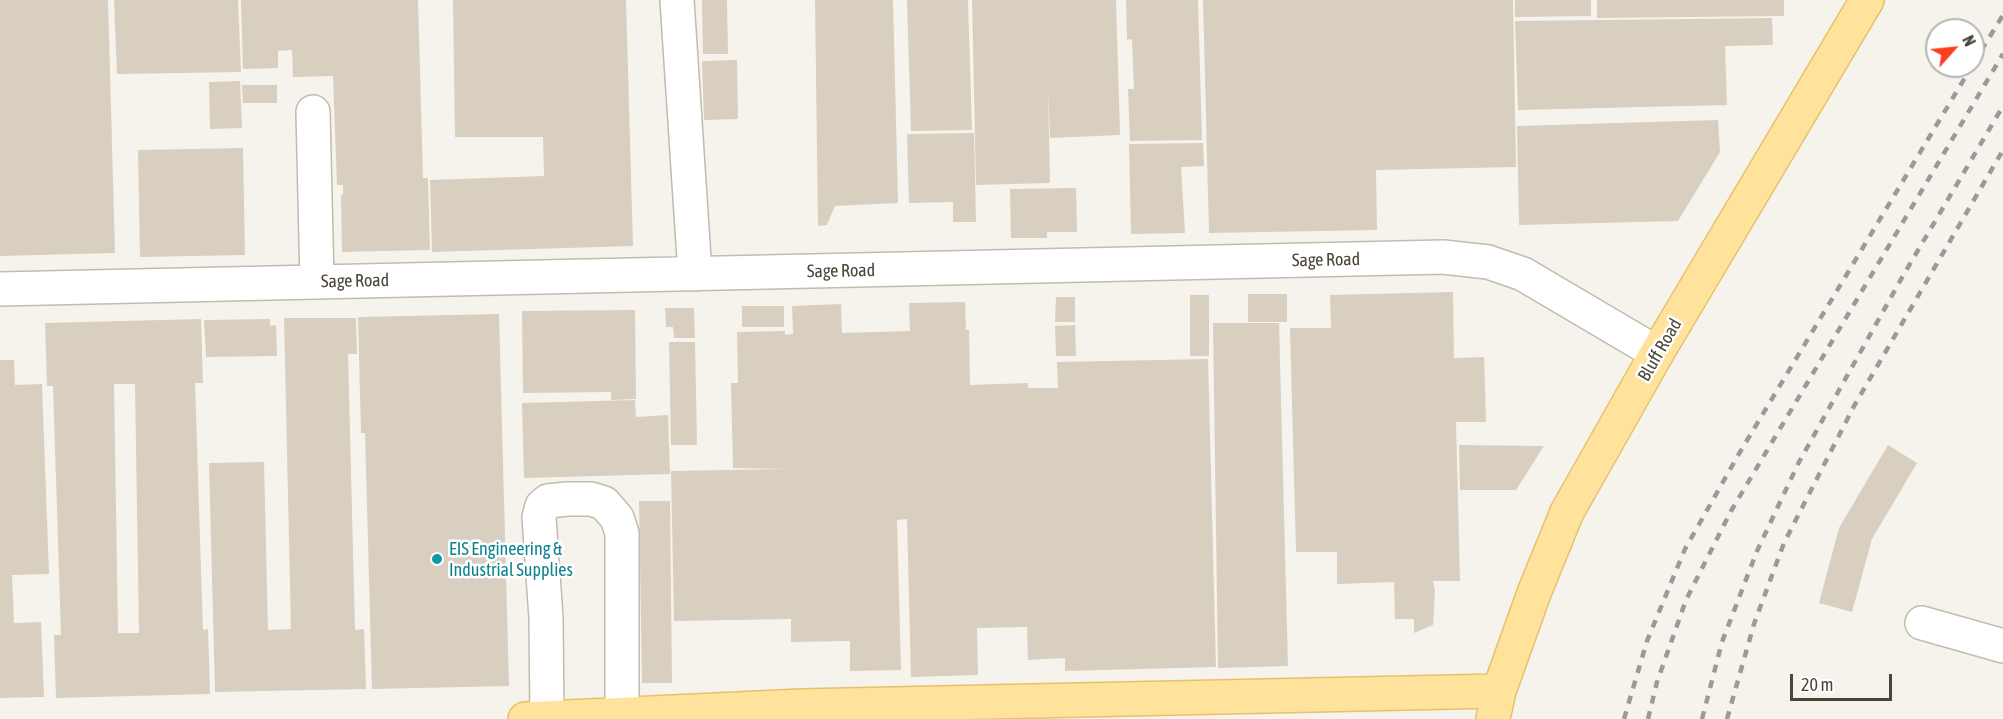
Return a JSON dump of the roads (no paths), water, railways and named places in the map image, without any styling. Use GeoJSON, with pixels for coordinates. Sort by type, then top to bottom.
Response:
{"type":"FeatureCollection","features":[{"type":"Feature","properties":{"kind":"main road","name":"Bluff Road"},"geometry":{"type":"LineString","coordinates":[[1496,705],[1534,593],[1567,512],[1657,354],[1867,0]]}},
{"type":"Feature","properties":{"kind":"main road"},"geometry":{"type":"LineString","coordinates":[[536,718],[801,706],[1496,705]]}},
{"type":"Feature","properties":{"kind":"street"},"geometry":{"type":"LineString","coordinates":[[677,0],[695,274]]}},
{"type":"Feature","properties":{"kind":"street"},"geometry":{"type":"LineString","coordinates":[[313,112],[317,282]]}},
{"type":"Feature","properties":{"kind":"street","name":"Sage Road"},"geometry":{"type":"LineString","coordinates":[[0,289],[1443,257],[1488,262],[1523,274],[1657,354]]}},
{"type":"Feature","properties":{"kind":"street"},"geometry":{"type":"LineString","coordinates":[[536,718],[546,618],[538,517],[542,506],[548,501],[567,499],[591,499],[604,503],[617,518],[622,533],[622,715]]}},
{"type":"Feature","properties":{"kind":"street"},"geometry":{"type":"LineString","coordinates":[[1922,623],[2003,646]]}},
{"type":"Feature","properties":{"kind":"railway"},"geometry":{"type":"LineString","coordinates":[[1985,44],[2003,15]]}},
{"type":"Feature","properties":{"kind":"railway"},"geometry":{"type":"LineString","coordinates":[[1648,719],[1657,682],[1686,600],[1731,511],[2003,54]]}},
{"type":"Feature","properties":{"kind":"railway"},"geometry":{"type":"LineString","coordinates":[[1624,719],[1647,641],[1685,549],[1740,452],[1965,78]]}},
{"type":"Feature","properties":{"kind":"railway"},"geometry":{"type":"LineString","coordinates":[[1702,719],[1722,642],[1757,551],[1799,462],[1904,274],[2003,106]]}},
{"type":"Feature","properties":{"kind":"railway"},"geometry":{"type":"LineString","coordinates":[[1727,719],[1754,624],[1784,543],[1854,406],[2003,150]]}},
{"type":"Feature","properties":{"kind":"place","name":"EIS Engineering & Industrial Supplies"},"geometry":{"type":"Point","coordinates":[437,559]}}]}
